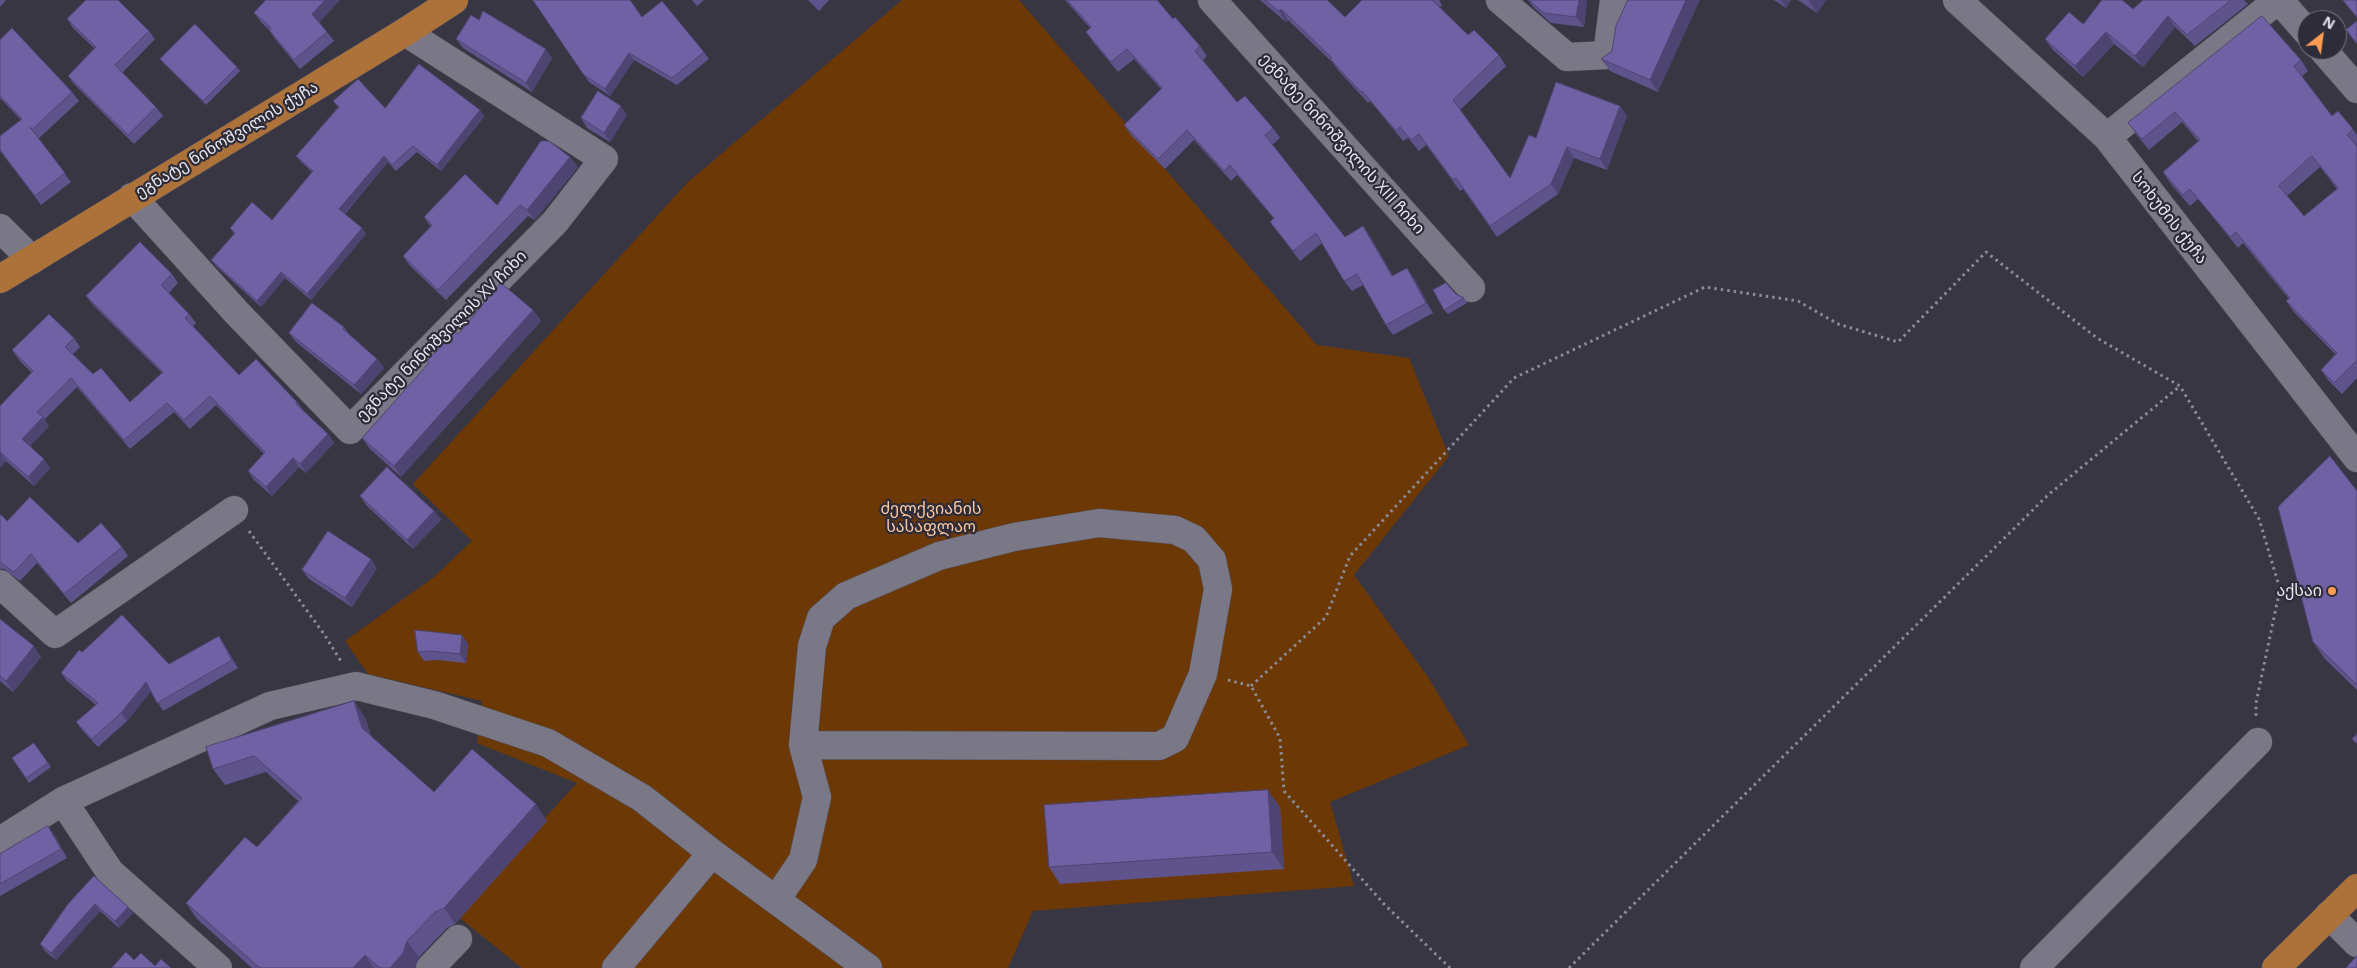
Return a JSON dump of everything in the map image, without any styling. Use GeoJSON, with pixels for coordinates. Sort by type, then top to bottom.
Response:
{"type":"FeatureCollection","features":[{"type":"Feature","properties":{"kind":"main road","name":"ეგნატე ნინოშვილის ქუჩა"},"geometry":{"type":"LineString","coordinates":[[0,279],[405,32],[454,0]]}},
{"type":"Feature","properties":{"kind":"main road"},"geometry":{"type":"LineString","coordinates":[[2276,968],[2357,888]]}},
{"type":"Feature","properties":{"kind":"street","name":"ეგნატე ნინოშვილის XIII ჩიხი"},"geometry":{"type":"LineString","coordinates":[[1212,0],[1471,288]]}},
{"type":"Feature","properties":{"kind":"street"},"geometry":{"type":"LineString","coordinates":[[1500,0],[1567,57],[1607,55],[1614,0]]}},
{"type":"Feature","properties":{"kind":"street","name":"სოხუმის ქუჩა"},"geometry":{"type":"LineString","coordinates":[[1957,0],[2107,138],[2357,458]]}},
{"type":"Feature","properties":{"kind":"street"},"geometry":{"type":"LineString","coordinates":[[2107,138],[2278,0],[2297,21]]}},
{"type":"Feature","properties":{"kind":"street","name":"ეგნატე ნინოშვილის XV ჩიხი"},"geometry":{"type":"LineString","coordinates":[[132,197],[237,313],[350,430],[555,222],[604,159],[405,32]]}},
{"type":"Feature","properties":{"kind":"street"},"geometry":{"type":"LineString","coordinates":[[2332,60],[2357,89]]}},
{"type":"Feature","properties":{"kind":"street"},"geometry":{"type":"LineString","coordinates":[[0,228],[32,260]]}},
{"type":"Feature","properties":{"kind":"street"},"geometry":{"type":"LineString","coordinates":[[0,584],[55,634],[234,510]]}},
{"type":"Feature","properties":{"kind":"street"},"geometry":{"type":"LineString","coordinates":[[776,900],[803,860],[817,797],[803,745],[812,646],[821,618],[846,596],[939,556],[1014,537],[1099,523],[1175,530],[1194,539],[1212,560],[1218,589],[1203,674],[1175,738],[1159,746],[803,745]]}},
{"type":"Feature","properties":{"kind":"street"},"geometry":{"type":"LineString","coordinates":[[0,841],[63,801],[270,706],[356,686],[434,704],[548,743],[642,798],[712,853],[868,968]]}},
{"type":"Feature","properties":{"kind":"street"},"geometry":{"type":"LineString","coordinates":[[2034,968],[2258,742]]}},
{"type":"Feature","properties":{"kind":"street"},"geometry":{"type":"LineString","coordinates":[[63,801],[110,872],[218,968]]}},
{"type":"Feature","properties":{"kind":"street"},"geometry":{"type":"LineString","coordinates":[[616,968],[712,853]]}},
{"type":"Feature","properties":{"kind":"street"},"geometry":{"type":"LineString","coordinates":[[2329,915],[2357,943]]}},
{"type":"Feature","properties":{"kind":"street"},"geometry":{"type":"LineString","coordinates":[[430,968],[458,939]]}},
{"type":"Feature","properties":{"kind":"path"},"geometry":{"type":"LineString","coordinates":[[1251,686],[1326,617],[1350,556],[1514,378],[1705,287],[1798,301],[1838,324],[1898,342],[1986,252],[2097,338],[2180,386],[2259,519],[2280,588],[2256,704],[2258,742]]}},
{"type":"Feature","properties":{"kind":"path"},"geometry":{"type":"LineString","coordinates":[[1569,968],[2048,495],[2180,386]]}},
{"type":"Feature","properties":{"kind":"path"},"geometry":{"type":"LineString","coordinates":[[234,510],[324,634],[356,686]]}},
{"type":"Feature","properties":{"kind":"path"},"geometry":{"type":"LineString","coordinates":[[1203,674],[1251,686],[1280,738],[1284,791],[1384,904],[1450,968]]}},
{"type":"Feature","properties":{"kind":"green space","name":"ძელქვიანის სასაფლაო"},"geometry":{"type":"Polygon","coordinates":[[[902,0],[1019,0],[1317,345],[1409,358],[1449,456],[1354,575],[1428,677],[1469,745],[1330,802],[1354,886],[1033,911],[1008,968],[522,968],[456,915],[577,783],[477,743],[482,701],[368,674],[345,641],[434,577],[472,541],[413,484],[687,183],[902,0]]]}},
{"type":"Feature","properties":{"kind":"building"},"geometry":{"type":"Polygon","coordinates":[[[86,0],[118,0],[149,31],[115,65],[156,107],[128,135],[68,76],[96,47],[67,19],[86,0]]]}},
{"type":"Feature","properties":{"kind":"building"},"geometry":{"type":"Polygon","coordinates":[[[266,0],[325,0],[312,14],[327,32],[294,60],[269,30],[271,28],[254,13],[266,0]]]}},
{"type":"Feature","properties":{"kind":"building"},"geometry":{"type":"Polygon","coordinates":[[[533,0],[630,0],[642,17],[662,1],[704,52],[672,78],[629,53],[605,89],[584,75],[533,0]]]}},
{"type":"Feature","properties":{"kind":"building"},"geometry":{"type":"Polygon","coordinates":[[[1067,0],[1157,0],[1173,19],[1175,17],[1200,46],[1195,51],[1237,102],[1245,96],[1273,128],[1265,135],[1345,237],[1363,226],[1392,276],[1407,268],[1426,303],[1386,325],[1357,274],[1344,281],[1316,233],[1293,251],[1270,222],[1274,218],[1230,165],[1224,171],[1187,130],[1158,159],[1124,125],[1162,88],[1127,49],[1111,62],[1086,32],[1091,27],[1067,0]]]}},
{"type":"Feature","properties":{"kind":"building"},"geometry":{"type":"Polygon","coordinates":[[[1265,0],[1327,0],[1345,17],[1362,0],[1432,0],[1468,35],[1474,30],[1499,55],[1453,100],[1510,178],[1529,135],[1536,138],[1556,82],[1620,106],[1600,159],[1567,147],[1551,184],[1490,226],[1456,178],[1453,180],[1419,134],[1411,140],[1400,127],[1396,131],[1362,91],[1330,59],[1332,58],[1281,9],[1279,11],[1265,0]]]}},
{"type":"Feature","properties":{"kind":"building"},"geometry":{"type":"Polygon","coordinates":[[[1529,0],[1579,0],[1576,17],[1544,13],[1529,0]]]}},
{"type":"Feature","properties":{"kind":"building"},"geometry":{"type":"Polygon","coordinates":[[[1628,0],[1686,0],[1650,80],[1601,59],[1612,51],[1616,26],[1628,0]]]}},
{"type":"Feature","properties":{"kind":"building"},"geometry":{"type":"Polygon","coordinates":[[[2102,0],[2122,0],[2133,9],[2143,0],[2231,0],[2187,35],[2168,16],[2135,56],[2106,32],[2075,66],[2045,39],[2069,12],[2083,24],[2102,0]]]}},
{"type":"Feature","properties":{"kind":"building"},"geometry":{"type":"Polygon","coordinates":[[[2343,0],[2357,0],[2357,17],[2343,0]]]}},
{"type":"Feature","properties":{"kind":"building"},"geometry":{"type":"Polygon","coordinates":[[[483,11],[546,49],[526,83],[456,39],[471,15],[479,20],[483,11]]]}},
{"type":"Feature","properties":{"kind":"building"},"geometry":{"type":"Polygon","coordinates":[[[2262,16],[2297,55],[2297,60],[2301,60],[2294,66],[2332,116],[2338,111],[2353,129],[2347,135],[2357,146],[2357,360],[2334,383],[2321,370],[2337,353],[2286,301],[2290,298],[2236,232],[2230,237],[2190,189],[2183,195],[2163,172],[2200,140],[2175,112],[2142,139],[2128,123],[2262,16]],[[2312,156],[2279,186],[2304,216],[2338,188],[2312,156]]]}},
{"type":"Feature","properties":{"kind":"building"},"geometry":{"type":"Polygon","coordinates":[[[2357,21],[2357,44],[2347,31],[2357,21]]]}},
{"type":"Feature","properties":{"kind":"building"},"geometry":{"type":"Polygon","coordinates":[[[195,24],[237,67],[203,101],[160,59],[195,24]]]}},
{"type":"Feature","properties":{"kind":"building"},"geometry":{"type":"Polygon","coordinates":[[[12,28],[72,92],[32,130],[65,173],[35,196],[0,150],[0,136],[22,119],[0,96],[0,40],[12,28]]]}},
{"type":"Feature","properties":{"kind":"building"},"geometry":{"type":"Polygon","coordinates":[[[419,64],[480,110],[437,165],[413,146],[392,165],[384,156],[339,209],[362,228],[307,294],[281,272],[257,301],[211,260],[235,233],[230,228],[252,202],[272,220],[313,171],[296,156],[339,107],[333,101],[358,79],[385,108],[419,64]]]}},
{"type":"Feature","properties":{"kind":"building"},"geometry":{"type":"Polygon","coordinates":[[[598,91],[621,106],[604,133],[581,118],[598,91]]]}},
{"type":"Feature","properties":{"kind":"building"},"geometry":{"type":"Polygon","coordinates":[[[541,141],[549,141],[570,157],[527,210],[520,205],[438,290],[403,256],[432,225],[424,217],[465,174],[497,205],[541,141]]]}},
{"type":"Feature","properties":{"kind":"building"},"geometry":{"type":"Polygon","coordinates":[[[140,242],[172,274],[161,285],[189,314],[185,318],[239,375],[256,359],[297,402],[296,404],[328,434],[300,464],[293,458],[266,487],[248,471],[265,452],[210,396],[184,420],[167,403],[124,440],[71,378],[37,412],[43,417],[22,439],[44,459],[28,477],[0,452],[0,406],[33,371],[12,350],[49,314],[74,338],[65,347],[93,374],[101,368],[130,402],[163,372],[86,296],[140,242]]]}},
{"type":"Feature","properties":{"kind":"building"},"geometry":{"type":"Polygon","coordinates":[[[501,283],[533,310],[394,466],[362,438],[429,363],[427,361],[455,332],[458,334],[501,283]]]}},
{"type":"Feature","properties":{"kind":"building"},"geometry":{"type":"Polygon","coordinates":[[[1446,283],[1456,294],[1464,298],[1444,310],[1433,290],[1446,283]]]}},
{"type":"Feature","properties":{"kind":"building"},"geometry":{"type":"Polygon","coordinates":[[[312,303],[344,327],[343,329],[377,359],[354,385],[289,333],[312,303]]]}},
{"type":"Feature","properties":{"kind":"building","name":"აქსაი"},"geometry":{"type":"Polygon","coordinates":[[[2330,456],[2357,491],[2357,685],[2313,642],[2278,507],[2330,456]]]}},
{"type":"Feature","properties":{"kind":"building"},"geometry":{"type":"Polygon","coordinates":[[[387,467],[434,511],[407,540],[360,496],[387,467]]]}},
{"type":"Feature","properties":{"kind":"building"},"geometry":{"type":"Polygon","coordinates":[[[30,497],[78,543],[101,523],[122,547],[64,594],[31,554],[14,572],[0,562],[0,514],[7,521],[30,497]]]}},
{"type":"Feature","properties":{"kind":"building"},"geometry":{"type":"Polygon","coordinates":[[[328,531],[371,559],[345,598],[302,570],[328,531]]]}},
{"type":"Feature","properties":{"kind":"building"},"geometry":{"type":"Polygon","coordinates":[[[122,615],[169,664],[219,636],[232,660],[157,703],[146,682],[121,713],[92,739],[76,722],[98,703],[61,673],[79,650],[82,652],[122,615]]]}},
{"type":"Feature","properties":{"kind":"building"},"geometry":{"type":"Polygon","coordinates":[[[0,619],[34,646],[6,681],[0,676],[0,619]]]}},
{"type":"Feature","properties":{"kind":"building"},"geometry":{"type":"Polygon","coordinates":[[[415,630],[462,635],[460,654],[431,651],[418,652],[415,630]]]}},
{"type":"Feature","properties":{"kind":"building"},"geometry":{"type":"Polygon","coordinates":[[[354,701],[362,728],[434,792],[472,749],[536,804],[444,908],[435,912],[407,941],[403,953],[390,968],[380,968],[365,955],[353,968],[260,968],[186,903],[245,837],[257,847],[302,798],[254,756],[213,769],[206,747],[354,701]]]}},
{"type":"Feature","properties":{"kind":"building"},"geometry":{"type":"Polygon","coordinates":[[[2357,734],[2357,744],[2352,739],[2357,734]]]}},
{"type":"Feature","properties":{"kind":"building"},"geometry":{"type":"Polygon","coordinates":[[[34,743],[48,763],[26,778],[12,758],[34,743]]]}},
{"type":"Feature","properties":{"kind":"building"},"geometry":{"type":"Polygon","coordinates":[[[1268,790],[1272,852],[1049,867],[1044,805],[1268,790]]]}},
{"type":"Feature","properties":{"kind":"building"},"geometry":{"type":"Polygon","coordinates":[[[48,826],[61,849],[0,884],[0,854],[48,826]]]}},
{"type":"Feature","properties":{"kind":"building"},"geometry":{"type":"Polygon","coordinates":[[[94,876],[128,907],[115,921],[95,904],[51,953],[40,944],[68,904],[94,876]]]}},
{"type":"Feature","properties":{"kind":"building"},"geometry":{"type":"Polygon","coordinates":[[[126,952],[134,960],[141,953],[155,966],[161,959],[171,968],[112,968],[126,952]]]}},
{"type":"Feature","properties":{"kind":"building"},"geometry":{"type":"Polygon","coordinates":[[[2357,956],[2357,968],[2346,968],[2357,956]]]}},
{"type":"Feature","properties":{"kind":"place","name":"აქსაი"},"geometry":{"type":"Point","coordinates":[2332,591]}}]}
